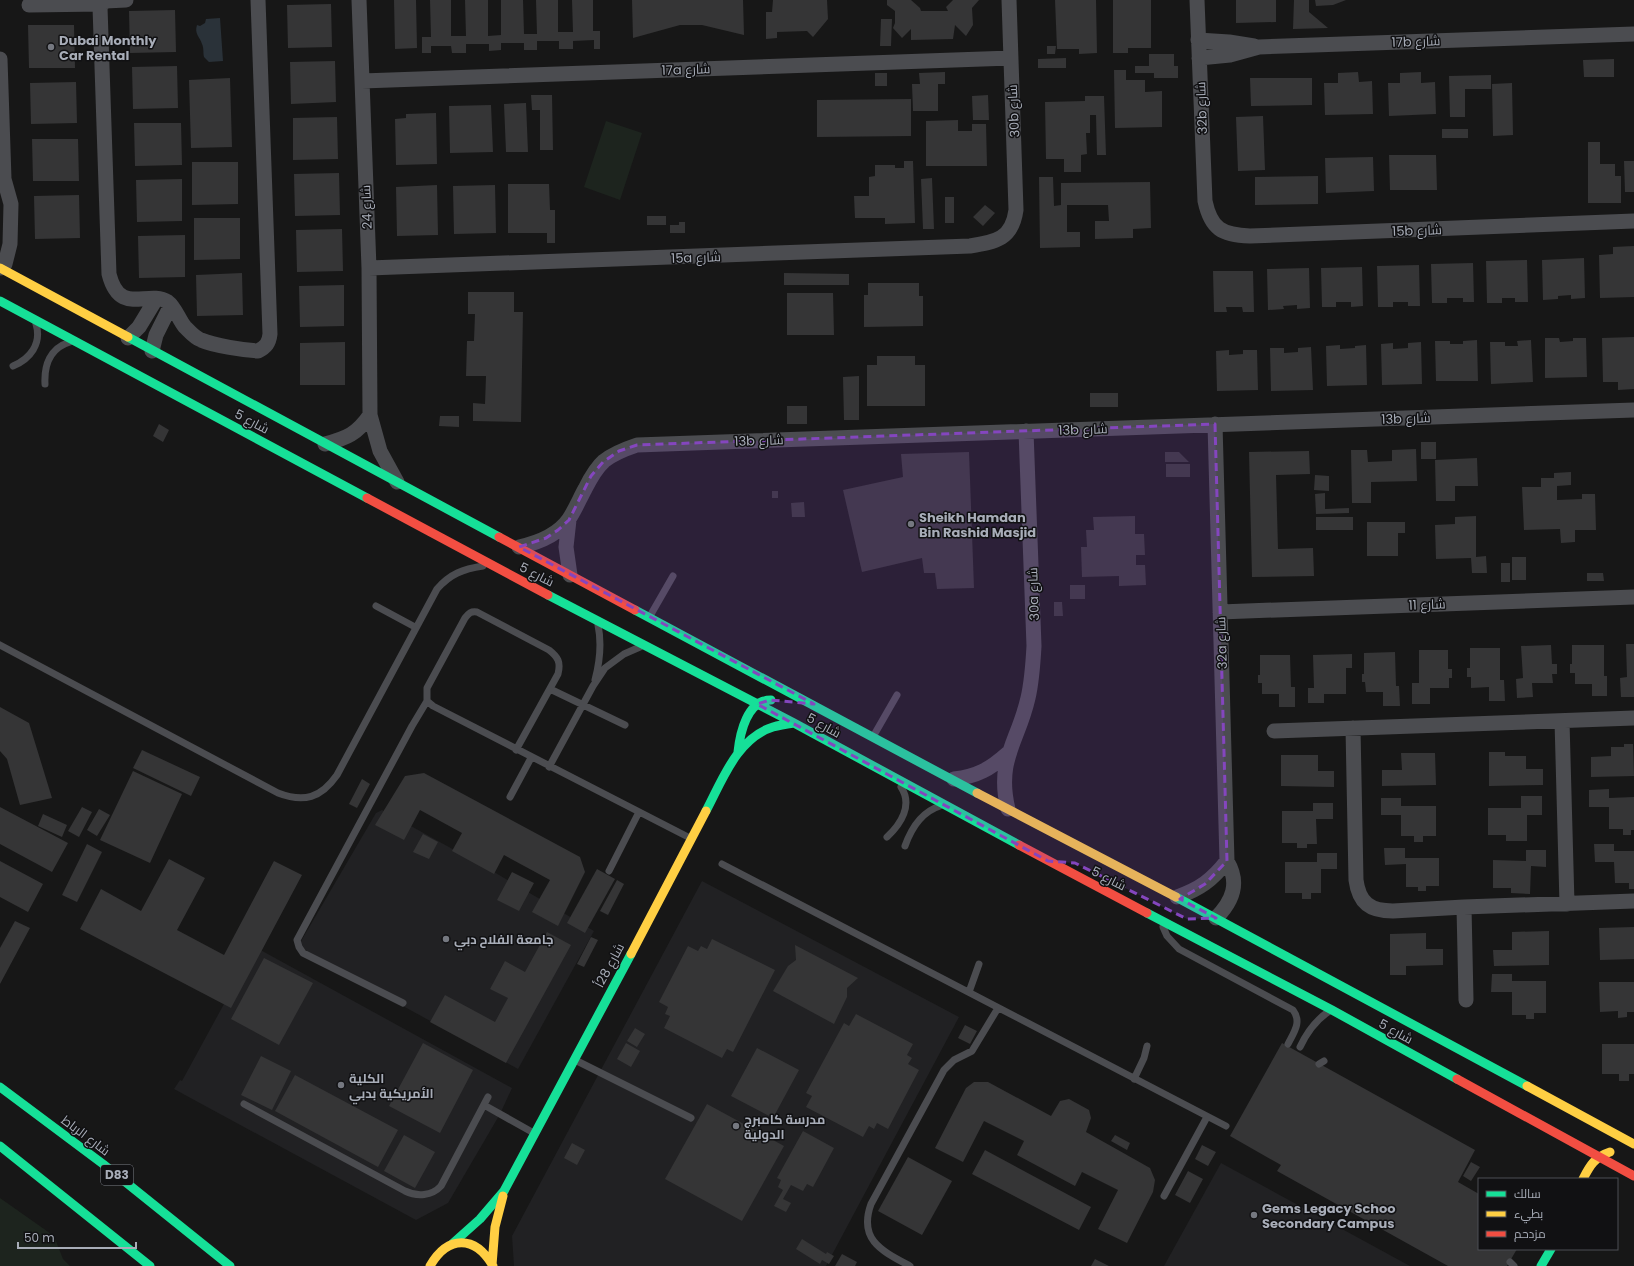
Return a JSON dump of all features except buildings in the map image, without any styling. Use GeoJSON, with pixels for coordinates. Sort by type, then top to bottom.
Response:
{"type":"FeatureCollection","features":[{"type":"Feature","properties":{"kind":"main road","name":"شارع 5"},"geometry":{"type":"LineString","coordinates":[[0,268],[570,575],[650,616],[1177,897],[1634,1144]]}},
{"type":"Feature","properties":{"kind":"main road","name":"شارع 5"},"geometry":{"type":"LineString","coordinates":[[0,300],[492,564],[794,723],[1048,861],[1332,1010],[1634,1177]]}},
{"type":"Feature","properties":{"kind":"main road"},"geometry":{"type":"LineString","coordinates":[[757,704],[770,700],[783,704]]}},
{"type":"Feature","properties":{"kind":"main road","name":"شارع 28أ"},"geometry":{"type":"LineString","coordinates":[[738,752],[743,729],[757,704]]}},
{"type":"Feature","properties":{"kind":"main road","name":"شارع 28أ"},"geometry":{"type":"LineString","coordinates":[[430,1266],[435,1255],[443,1248],[452,1244],[480,1219],[504,1191],[573,1059],[738,752],[753,738],[772,727],[794,723]]}},
{"type":"Feature","properties":{"kind":"main road"},"geometry":{"type":"LineString","coordinates":[[902,764],[909,765],[924,763]]}},
{"type":"Feature","properties":{"kind":"main road"},"geometry":{"type":"LineString","coordinates":[[1048,861],[1062,860],[1068,862]]}},
{"type":"Feature","properties":{"kind":"main road"},"geometry":{"type":"LineString","coordinates":[[1199,921],[1216,918]]}},
{"type":"Feature","properties":{"kind":"main road","name":"شارع الرباط"},"geometry":{"type":"LineString","coordinates":[[0,1087],[103,1164],[230,1266]]}},
{"type":"Feature","properties":{"kind":"main road"},"geometry":{"type":"LineString","coordinates":[[0,1146],[150,1266]]}},
{"type":"Feature","properties":{"kind":"main road"},"geometry":{"type":"LineString","coordinates":[[1584,1178],[1591,1164],[1597,1157],[1611,1152],[1622,1153]]}},
{"type":"Feature","properties":{"kind":"main road"},"geometry":{"type":"LineString","coordinates":[[0,1156],[60,1194]]}},
{"type":"Feature","properties":{"kind":"main road"},"geometry":{"type":"LineString","coordinates":[[1620,1179],[1634,1177]]}},
{"type":"Feature","properties":{"kind":"main road","name":"شارع 28أ"},"geometry":{"type":"LineString","coordinates":[[493,1265],[495,1227],[504,1191]]}},
{"type":"Feature","properties":{"kind":"main road"},"geometry":{"type":"LineString","coordinates":[[452,1244],[464,1242],[476,1246],[486,1254],[493,1265]]}},
{"type":"Feature","properties":{"kind":"main road"},"geometry":{"type":"LineString","coordinates":[[1541,1266],[1550,1250]]}},
{"type":"Feature","properties":{"kind":"street"},"geometry":{"type":"LineString","coordinates":[[29,5],[102,4],[105,1],[126,0]]}},
{"type":"Feature","properties":{"kind":"street"},"geometry":{"type":"LineString","coordinates":[[102,4],[100,11],[109,274],[112,285],[118,293],[127,298],[138,300],[161,299],[172,305],[184,326],[201,340],[258,351],[265,347],[269,341],[270,334],[260,20],[258,0]]}},
{"type":"Feature","properties":{"kind":"street","name":"شارع 24"},"geometry":{"type":"LineString","coordinates":[[359,0],[369,268],[370,415],[380,451],[397,482]]}},
{"type":"Feature","properties":{"kind":"street","name":"30b شارع"},"geometry":{"type":"LineString","coordinates":[[1008,0],[1016,193],[1014,222]]}},
{"type":"Feature","properties":{"kind":"street","name":"32b شارع"},"geometry":{"type":"LineString","coordinates":[[1197,0],[1204,188],[1208,216]]}},
{"type":"Feature","properties":{"kind":"street","name":"17b شارع"},"geometry":{"type":"LineString","coordinates":[[1199,58],[1230,55],[1259,47],[1634,34]]}},
{"type":"Feature","properties":{"kind":"street"},"geometry":{"type":"LineString","coordinates":[[1198,40],[1229,42],[1259,47]]}},
{"type":"Feature","properties":{"kind":"street"},"geometry":{"type":"LineString","coordinates":[[0,58],[2,185],[11,204],[10,244],[7,259],[0,268]]}},
{"type":"Feature","properties":{"kind":"street","name":"17a شارع"},"geometry":{"type":"LineString","coordinates":[[362,81],[1010,58]]}},
{"type":"Feature","properties":{"kind":"street","name":"15b شارع"},"geometry":{"type":"LineString","coordinates":[[1208,216],[1215,225],[1225,233],[1237,236],[1634,221]]}},
{"type":"Feature","properties":{"kind":"street","name":"15a شارع"},"geometry":{"type":"LineString","coordinates":[[369,268],[970,246],[991,243],[1004,236],[1014,222]]}},
{"type":"Feature","properties":{"kind":"street"},"geometry":{"type":"LineString","coordinates":[[128,338],[139,327],[156,299]]}},
{"type":"Feature","properties":{"kind":"street"},"geometry":{"type":"LineString","coordinates":[[152,351],[156,336],[172,305]]}},
{"type":"Feature","properties":{"kind":"street","name":"13b شارع"},"geometry":{"type":"LineString","coordinates":[[570,575],[566,548],[569,520],[591,476],[603,462],[619,451],[637,445],[1634,410]]}},
{"type":"Feature","properties":{"kind":"street"},"geometry":{"type":"LineString","coordinates":[[325,444],[341,440],[354,433],[364,424],[370,415]]}},
{"type":"Feature","properties":{"kind":"street","name":"32a شارع"},"geometry":{"type":"LineString","coordinates":[[1215,424],[1227,861],[1234,878],[1234,887],[1231,898],[1225,909],[1216,918]]}},
{"type":"Feature","properties":{"kind":"street","name":"30a شارع"},"geometry":{"type":"LineString","coordinates":[[1008,808],[1004,793],[1003,778],[1008,753],[1028,699],[1033,673],[1034,646],[1026,431]]}},
{"type":"Feature","properties":{"kind":"street","name":"13b شارع"},"geometry":{"type":"LineString","coordinates":[[519,547],[533,544],[546,538],[569,520]]}},
{"type":"Feature","properties":{"kind":"street","name":"شارع 11"},"geometry":{"type":"LineString","coordinates":[[1220,612],[1634,597]]}},
{"type":"Feature","properties":{"kind":"street"},"geometry":{"type":"LineString","coordinates":[[1274,731],[1634,718]]}},
{"type":"Feature","properties":{"kind":"street"},"geometry":{"type":"LineString","coordinates":[[1562,721],[1567,904]]}},
{"type":"Feature","properties":{"kind":"street"},"geometry":{"type":"LineString","coordinates":[[1353,728],[1356,880],[1358,891],[1363,901],[1371,908],[1382,911],[1634,901]]}},
{"type":"Feature","properties":{"kind":"street","name":"30a شارع"},"geometry":{"type":"LineString","coordinates":[[954,779],[970,777],[986,771],[1008,753]]}},
{"type":"Feature","properties":{"kind":"street"},"geometry":{"type":"LineString","coordinates":[[1177,897],[1192,892],[1206,884],[1227,861]]}},
{"type":"Feature","properties":{"kind":"street"},"geometry":{"type":"LineString","coordinates":[[1464,907],[1466,1000]]}},
{"type":"Feature","properties":{"kind":"lane"},"geometry":{"type":"LineString","coordinates":[[12,366],[22,363],[35,349],[38,339],[38,330],[35,320]]}},
{"type":"Feature","properties":{"kind":"lane"},"geometry":{"type":"LineString","coordinates":[[46,384],[45,369],[50,356],[57,348],[66,343],[75,341]]}},
{"type":"Feature","properties":{"kind":"lane"},"geometry":{"type":"LineString","coordinates":[[0,645],[278,793],[291,798],[304,798],[318,794],[329,786],[337,776],[415,627],[431,599],[445,580],[455,573],[492,564]]}},
{"type":"Feature","properties":{"kind":"lane"},"geometry":{"type":"LineString","coordinates":[[650,616],[673,576]]}},
{"type":"Feature","properties":{"kind":"lane"},"geometry":{"type":"LineString","coordinates":[[376,606],[415,627]]}},
{"type":"Feature","properties":{"kind":"lane"},"geometry":{"type":"LineString","coordinates":[[403,1003],[303,953],[299,947],[298,940],[412,726],[427,701],[427,688],[465,618],[472,612],[477,612],[554,654],[558,658],[560,666],[558,674],[516,750]]}},
{"type":"Feature","properties":{"kind":"lane"},"geometry":{"type":"LineString","coordinates":[[593,686],[599,666],[600,654],[600,642],[596,619]]}},
{"type":"Feature","properties":{"kind":"lane"},"geometry":{"type":"LineString","coordinates":[[549,767],[593,686],[605,668],[614,660],[634,649],[646,645]]}},
{"type":"Feature","properties":{"kind":"lane"},"geometry":{"type":"LineString","coordinates":[[550,689],[625,725]]}},
{"type":"Feature","properties":{"kind":"lane"},"geometry":{"type":"LineString","coordinates":[[873,736],[897,695]]}},
{"type":"Feature","properties":{"kind":"lane"},"geometry":{"type":"LineString","coordinates":[[427,701],[432,706],[531,758],[692,839]]}},
{"type":"Feature","properties":{"kind":"lane"},"geometry":{"type":"LineString","coordinates":[[510,797],[531,758]]}},
{"type":"Feature","properties":{"kind":"lane"},"geometry":{"type":"LineString","coordinates":[[887,837],[897,827],[904,816],[906,803],[903,790],[897,780]]}},
{"type":"Feature","properties":{"kind":"lane"},"geometry":{"type":"LineString","coordinates":[[905,846],[915,824],[933,808],[944,805]]}},
{"type":"Feature","properties":{"kind":"lane"},"geometry":{"type":"LineString","coordinates":[[609,871],[639,812]]}},
{"type":"Feature","properties":{"kind":"lane"},"geometry":{"type":"LineString","coordinates":[[722,864],[1226,1126]]}},
{"type":"Feature","properties":{"kind":"lane"},"geometry":{"type":"LineString","coordinates":[[1161,920],[1167,936],[1179,949],[1293,1010],[1297,1015],[1298,1022],[1288,1044]]}},
{"type":"Feature","properties":{"kind":"lane"},"geometry":{"type":"LineString","coordinates":[[969,992],[979,964]]}},
{"type":"Feature","properties":{"kind":"lane"},"geometry":{"type":"LineString","coordinates":[[910,1266],[885,1253],[876,1246],[870,1236],[867,1226],[867,1214],[944,1070],[954,1060],[966,1054],[976,1046],[998,1008]]}},
{"type":"Feature","properties":{"kind":"lane"},"geometry":{"type":"LineString","coordinates":[[1300,1047],[1306,1034],[1313,1025],[1332,1010]]}},
{"type":"Feature","properties":{"kind":"lane"},"geometry":{"type":"LineString","coordinates":[[1134,1078],[1144,1058],[1147,1046]]}},
{"type":"Feature","properties":{"kind":"lane"},"geometry":{"type":"LineString","coordinates":[[573,1059],[691,1118]]}},
{"type":"Feature","properties":{"kind":"lane"},"geometry":{"type":"LineString","coordinates":[[244,1104],[405,1191],[417,1195],[433,1193],[441,1186],[488,1097]]}},
{"type":"Feature","properties":{"kind":"lane"},"geometry":{"type":"LineString","coordinates":[[484,1105],[535,1133]]}},
{"type":"Feature","properties":{"kind":"lane"},"geometry":{"type":"LineString","coordinates":[[1164,1196],[1207,1117]]}},
{"type":"Feature","properties":{"kind":"highlighted area"},"geometry":{"type":"Polygon","coordinates":[[[1215,424],[1227,861],[1205,884],[1180,899],[1216,918],[1187,919],[1075,863],[1048,861],[757,704],[770,700],[814,704],[519,547],[546,538],[558,530],[569,520],[591,476],[603,462],[619,451],[637,445],[1215,424]]]}},
{"type":"Feature","properties":{"kind":"shaded area"},"geometry":{"type":"Polygon","coordinates":[[[220,18],[223,61],[209,62],[204,57],[203,46],[196,28],[197,25],[200,26],[205,23],[206,19],[220,18]]]}},
{"type":"Feature","properties":{"kind":"shaded area"},"geometry":{"type":"Polygon","coordinates":[[[606,121],[642,133],[620,200],[584,187],[606,121]]]}},
{"type":"Feature","properties":{"kind":"shaded area","name":"جامعة الفلاح دبي"},"geometry":{"type":"Polygon","coordinates":[[[382,810],[494,872],[594,931],[518,1069],[297,948],[376,813],[382,810]]]}},
{"type":"Feature","properties":{"kind":"shaded area","name":"مدرسة كامبرج الدولية"},"geometry":{"type":"Polygon","coordinates":[[[702,881],[959,1017],[826,1266],[514,1266],[512,1236],[702,881]]]}},
{"type":"Feature","properties":{"kind":"shaded area","name":"الكلية الأمريكية بدبي"},"geometry":{"type":"Polygon","coordinates":[[[255,947],[512,1088],[500,1114],[448,1203],[416,1220],[174,1089],[180,1080],[182,1081],[255,947]]]}},
{"type":"Feature","properties":{"kind":"shaded area","name":"Gems Legacy Schoo Secondary Campus"},"geometry":{"type":"Polygon","coordinates":[[[1221,1163],[1410,1266],[1164,1266],[1221,1163]]]}},
{"type":"Feature","properties":{"kind":"shaded area"},"geometry":{"type":"Polygon","coordinates":[[[0,1198],[54,1236],[63,1259],[70,1266],[0,1266],[0,1198]]]}},
{"type":"Feature","properties":{"kind":"traffic: fast"},"geometry":{"type":"LineString","coordinates":[[0,301],[367,498]]}},
{"type":"Feature","properties":{"kind":"traffic: fast"},"geometry":{"type":"LineString","coordinates":[[128,337],[499,537]]}},
{"type":"Feature","properties":{"kind":"traffic: fast"},"geometry":{"type":"LineString","coordinates":[[548,595],[794,723],[1019,845]]}},
{"type":"Feature","properties":{"kind":"traffic: fast"},"geometry":{"type":"LineString","coordinates":[[635,610],[977,793]]}},
{"type":"Feature","properties":{"kind":"traffic: fast"},"geometry":{"type":"LineString","coordinates":[[738,752],[743,727],[751,711],[756,705],[763,701],[771,700]]}},
{"type":"Feature","properties":{"kind":"traffic: fast"},"geometry":{"type":"LineString","coordinates":[[706,811],[725,774],[740,751],[760,733],[773,727],[794,723]]}},
{"type":"Feature","properties":{"kind":"traffic: fast"},"geometry":{"type":"LineString","coordinates":[[1176,897],[1527,1086]]}},
{"type":"Feature","properties":{"kind":"traffic: fast"},"geometry":{"type":"LineString","coordinates":[[1147,913],[1332,1010],[1457,1079]]}},
{"type":"Feature","properties":{"kind":"traffic: fast"},"geometry":{"type":"LineString","coordinates":[[452,1244],[480,1219],[504,1191],[631,954]]}},
{"type":"Feature","properties":{"kind":"traffic: fast"},"geometry":{"type":"LineString","coordinates":[[0,1087],[103,1164],[230,1266]]}},
{"type":"Feature","properties":{"kind":"traffic: fast"},"geometry":{"type":"LineString","coordinates":[[0,1146],[150,1266]]}},
{"type":"Feature","properties":{"kind":"traffic: fast"},"geometry":{"type":"LineString","coordinates":[[1541,1266],[1550,1250]]}},
{"type":"Feature","properties":{"kind":"traffic: slow"},"geometry":{"type":"LineString","coordinates":[[0,268],[128,337]]}},
{"type":"Feature","properties":{"kind":"traffic: slow"},"geometry":{"type":"LineString","coordinates":[[977,793],[1176,897]]}},
{"type":"Feature","properties":{"kind":"traffic: slow"},"geometry":{"type":"LineString","coordinates":[[631,954],[706,811]]}},
{"type":"Feature","properties":{"kind":"traffic: slow"},"geometry":{"type":"LineString","coordinates":[[1527,1086],[1634,1144]]}},
{"type":"Feature","properties":{"kind":"traffic: slow"},"geometry":{"type":"LineString","coordinates":[[1584,1178],[1588,1170],[1600,1156],[1610,1152]]}},
{"type":"Feature","properties":{"kind":"traffic: slow"},"geometry":{"type":"LineString","coordinates":[[492,1265],[495,1227],[503,1196]]}},
{"type":"Feature","properties":{"kind":"traffic: slow"},"geometry":{"type":"LineString","coordinates":[[430,1266],[437,1256],[445,1249],[453,1244],[462,1243],[470,1244],[478,1249],[486,1256],[493,1266]]}},
{"type":"Feature","properties":{"kind":"traffic: jam"},"geometry":{"type":"LineString","coordinates":[[367,498],[548,595]]}},
{"type":"Feature","properties":{"kind":"traffic: jam"},"geometry":{"type":"LineString","coordinates":[[499,537],[635,610]]}},
{"type":"Feature","properties":{"kind":"traffic: jam"},"geometry":{"type":"LineString","coordinates":[[1019,845],[1147,913]]}},
{"type":"Feature","properties":{"kind":"traffic: jam"},"geometry":{"type":"LineString","coordinates":[[1457,1079],[1634,1176]]}},
{"type":"Feature","properties":{"kind":"place","name":"Dubai Monthly Car Rental"},"geometry":{"type":"Point","coordinates":[51,47]}},
{"type":"Feature","properties":{"kind":"place","name":"Sheikh Hamdan Bin Rashid Masjid"},"geometry":{"type":"Point","coordinates":[911,524]}},
{"type":"Feature","properties":{"kind":"place","name":"جامعة الفلاح دبي"},"geometry":{"type":"Point","coordinates":[446,939]}},
{"type":"Feature","properties":{"kind":"place","name":"الكلية الأمريكية بدبي"},"geometry":{"type":"Point","coordinates":[341,1085]}},
{"type":"Feature","properties":{"kind":"place","name":"مدرسة كامبرج الدولية"},"geometry":{"type":"Point","coordinates":[736,1126]}},
{"type":"Feature","properties":{"kind":"place","name":"Gems Legacy Schoo Secondary Campus"},"geometry":{"type":"Point","coordinates":[1254,1215]}}]}
